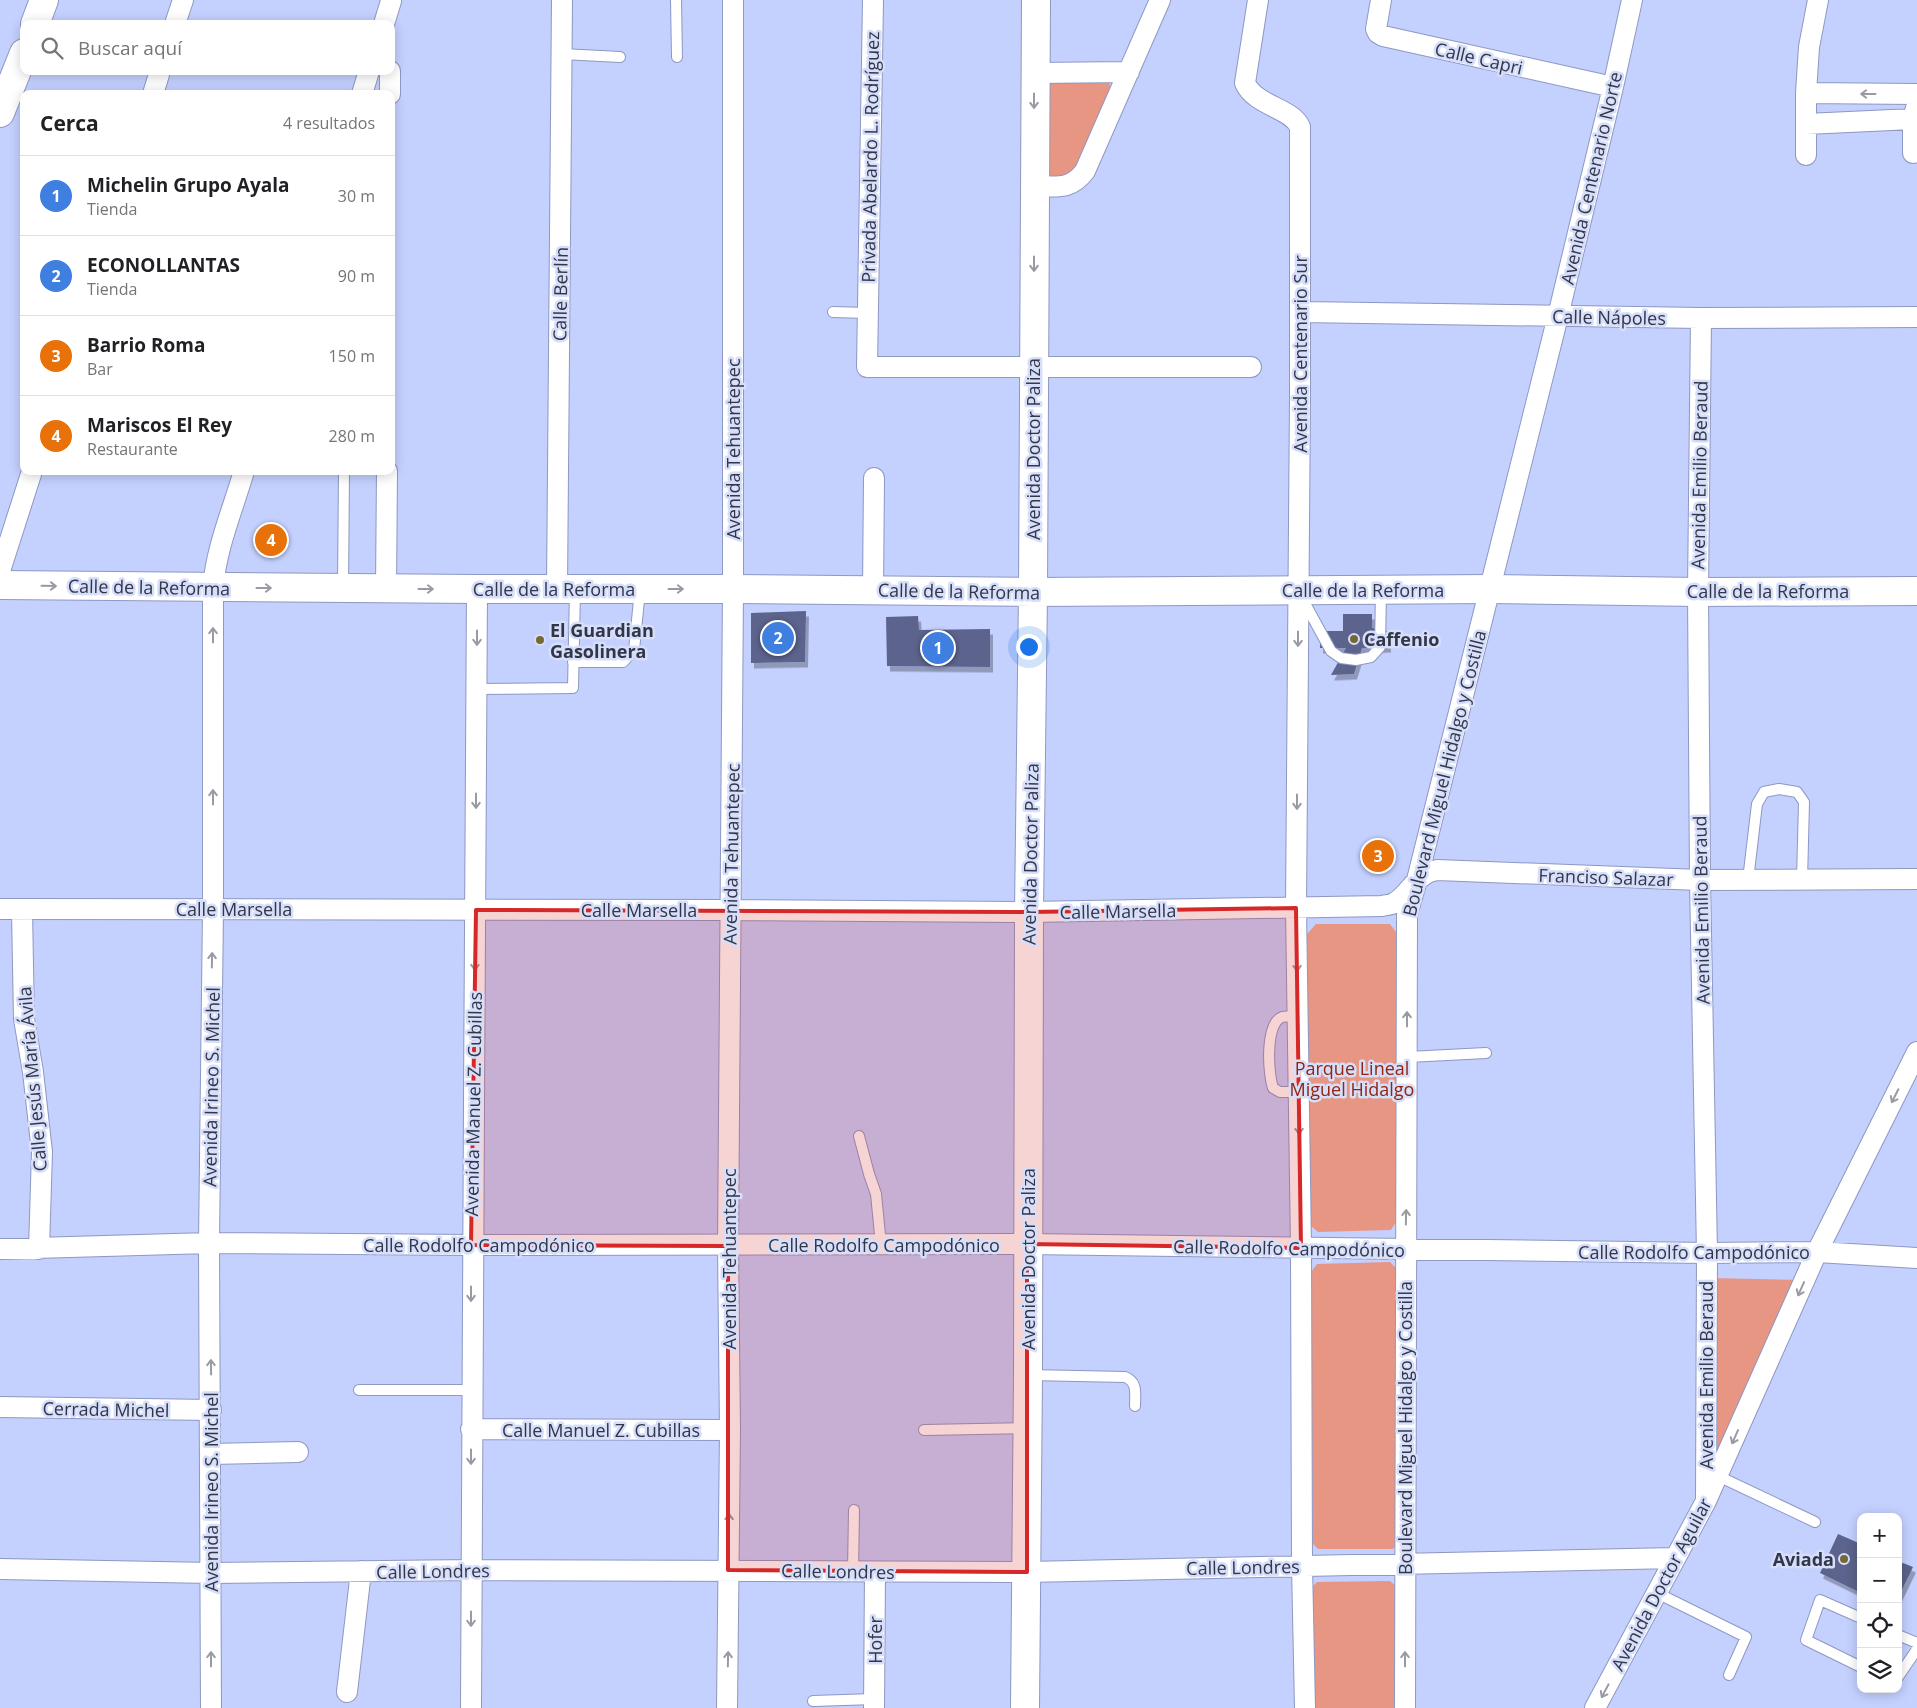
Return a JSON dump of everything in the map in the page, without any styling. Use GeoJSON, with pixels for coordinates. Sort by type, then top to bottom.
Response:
{"type":"FeatureCollection","features":[{"type":"Feature","properties":{"kind":"main road"},"geometry":{"type":"LineString","coordinates":[[36,20],[44,0]]}},
{"type":"Feature","properties":{"kind":"main road","name":"Avenida Doctor Paliza"},"geometry":{"type":"LineString","coordinates":[[1026,1708],[1028,1572],[1027,1244],[1036,0]]}},
{"type":"Feature","properties":{"kind":"main road"},"geometry":{"type":"LineString","coordinates":[[0,113],[20,63]]}},
{"type":"Feature","properties":{"kind":"main road","name":"Calle de la Reforma"},"geometry":{"type":"LineString","coordinates":[[0,585],[214,588],[733,589],[1033,592],[1490,589],[1698,592],[1917,591]]}},
{"type":"Feature","properties":{"kind":"street"},"geometry":{"type":"LineString","coordinates":[[176,20],[183,0]]}},
{"type":"Feature","properties":{"kind":"street"},"geometry":{"type":"LineString","coordinates":[[385,20],[391,0]]}},
{"type":"Feature","properties":{"kind":"street"},"geometry":{"type":"LineString","coordinates":[[390,20],[391,0]]}},
{"type":"Feature","properties":{"kind":"street","name":"Calle Berlín"},"geometry":{"type":"LineString","coordinates":[[562,0],[566,589]]}},
{"type":"Feature","properties":{"kind":"street","name":"Avenida Tehuantepec"},"geometry":{"type":"LineString","coordinates":[[727,1708],[730,1430],[728,1246],[733,589],[733,0]]}},
{"type":"Feature","properties":{"kind":"street","name":"Privada Abelardo L. Rodríguez"},"geometry":{"type":"LineString","coordinates":[[873,0],[867,368],[1034,366]]}},
{"type":"Feature","properties":{"kind":"street"},"geometry":{"type":"LineString","coordinates":[[1034,186],[1064,186],[1072,184],[1079,179],[1091,158],[1160,0]]}},
{"type":"Feature","properties":{"kind":"street","name":"Avenida Centenario Sur"},"geometry":{"type":"LineString","coordinates":[[1258,0],[1246,83],[1248,90],[1254,96],[1294,119],[1300,127],[1301,312],[1298,590]]}},
{"type":"Feature","properties":{"kind":"street","name":"Calle Capri"},"geometry":{"type":"LineString","coordinates":[[1381,0],[1376,29],[1383,36],[1613,87]]}},
{"type":"Feature","properties":{"kind":"street","name":"Avenida Centenario Norte"},"geometry":{"type":"LineString","coordinates":[[1490,589],[1558,316],[1632,0]]}},
{"type":"Feature","properties":{"kind":"street"},"geometry":{"type":"LineString","coordinates":[[1806,155],[1806,94],[1809,47],[1818,0]]}},
{"type":"Feature","properties":{"kind":"street"},"geometry":{"type":"LineString","coordinates":[[1034,73],[1129,72]]}},
{"type":"Feature","properties":{"kind":"street"},"geometry":{"type":"LineString","coordinates":[[154,90],[159,75]]}},
{"type":"Feature","properties":{"kind":"street"},"geometry":{"type":"LineString","coordinates":[[363,90],[368,75]]}},
{"type":"Feature","properties":{"kind":"street"},"geometry":{"type":"LineString","coordinates":[[390,75],[390,90]]}},
{"type":"Feature","properties":{"kind":"street"},"geometry":{"type":"LineString","coordinates":[[1806,94],[1917,94]]}},
{"type":"Feature","properties":{"kind":"street"},"geometry":{"type":"LineString","coordinates":[[1806,124],[1915,113],[1913,153]]}},
{"type":"Feature","properties":{"kind":"street","name":"Calle Nápoles"},"geometry":{"type":"LineString","coordinates":[[1301,312],[1701,318],[1917,317]]}},
{"type":"Feature","properties":{"kind":"street","name":"Avenida Emilio Beraud"},"geometry":{"type":"LineString","coordinates":[[1701,318],[1698,592],[1700,880],[1707,1253],[1706,1501]]}},
{"type":"Feature","properties":{"kind":"street"},"geometry":{"type":"LineString","coordinates":[[1034,366],[1251,366]]}},
{"type":"Feature","properties":{"kind":"street"},"geometry":{"type":"LineString","coordinates":[[0,571],[31,475]]}},
{"type":"Feature","properties":{"kind":"street","name":"Avenida Irineo S. Michel"},"geometry":{"type":"LineString","coordinates":[[211,1708],[209,1243],[214,588],[217,560],[243,475]]}},
{"type":"Feature","properties":{"kind":"street"},"geometry":{"type":"LineString","coordinates":[[386,589],[387,475]]}},
{"type":"Feature","properties":{"kind":"street"},"geometry":{"type":"LineString","coordinates":[[873,590],[874,478]]}},
{"type":"Feature","properties":{"kind":"street","name":"Avenida Manuel Z. Cubillas"},"geometry":{"type":"LineString","coordinates":[[471,1708],[471,1390],[477,589]]}},
{"type":"Feature","properties":{"kind":"street","name":"Boulevard Miguel Hidalgo y Costilla"},"geometry":{"type":"LineString","coordinates":[[1405,1708],[1407,915],[1490,589]]}},
{"type":"Feature","properties":{"kind":"street"},"geometry":{"type":"LineString","coordinates":[[1298,590],[1296,908],[1305,1708]]}},
{"type":"Feature","properties":{"kind":"street","name":"Franciso Salazar"},"geometry":{"type":"LineString","coordinates":[[1417,880],[1429,872],[1438,870],[1700,880],[1917,879]]}},
{"type":"Feature","properties":{"kind":"street","name":"Calle Marsella"},"geometry":{"type":"LineString","coordinates":[[0,909],[1029,912],[1296,908],[1382,906],[1394,903],[1417,880]]}},
{"type":"Feature","properties":{"kind":"street","name":"Calle Jesús María Ávila"},"geometry":{"type":"LineString","coordinates":[[22,910],[24,1019],[33,1072],[42,1152],[39,1249]]}},
{"type":"Feature","properties":{"kind":"street","name":"Avenida Doctor Aguilar"},"geometry":{"type":"LineString","coordinates":[[1595,1708],[1706,1501],[1817,1252],[1917,1052]]}},
{"type":"Feature","properties":{"kind":"street","name":"Calle Rodolfo Campodónico"},"geometry":{"type":"LineString","coordinates":[[0,1249],[209,1243],[728,1246],[1027,1244],[1405,1250],[1707,1253],[1817,1252],[1917,1258]]}},
{"type":"Feature","properties":{"kind":"street","name":"Cerrada Michel"},"geometry":{"type":"LineString","coordinates":[[0,1408],[211,1410]]}},
{"type":"Feature","properties":{"kind":"street","name":"Calle Manuel Z. Cubillas"},"geometry":{"type":"LineString","coordinates":[[471,1429],[730,1430]]}},
{"type":"Feature","properties":{"kind":"street"},"geometry":{"type":"LineString","coordinates":[[211,1454],[298,1452]]}},
{"type":"Feature","properties":{"kind":"street","name":"Calle Londres"},"geometry":{"type":"LineString","coordinates":[[0,1569],[211,1573],[471,1570],[1028,1572],[1405,1562],[1675,1558]]}},
{"type":"Feature","properties":{"kind":"street"},"geometry":{"type":"LineString","coordinates":[[347,1692],[361,1571]]}},
{"type":"Feature","properties":{"kind":"street","name":"Hofer"},"geometry":{"type":"LineString","coordinates":[[874,1704],[875,1572]]}},
{"type":"Feature","properties":{"kind":"lane"},"geometry":{"type":"LineString","coordinates":[[676,0],[677,57]]}},
{"type":"Feature","properties":{"kind":"lane"},"geometry":{"type":"LineString","coordinates":[[562,54],[620,57]]}},
{"type":"Feature","properties":{"kind":"lane"},"geometry":{"type":"LineString","coordinates":[[833,312],[868,313]]}},
{"type":"Feature","properties":{"kind":"lane"},"geometry":{"type":"LineString","coordinates":[[343,588],[344,475]]}},
{"type":"Feature","properties":{"kind":"lane"},"geometry":{"type":"LineString","coordinates":[[477,689],[573,688],[574,662],[566,589]]}},
{"type":"Feature","properties":{"kind":"lane"},"geometry":{"type":"LineString","coordinates":[[574,662],[623,662],[634,650],[640,589]]}},
{"type":"Feature","properties":{"kind":"lane"},"geometry":{"type":"LineString","coordinates":[[1298,590],[1331,651],[1342,658],[1356,660],[1371,657],[1380,648],[1381,590]]}},
{"type":"Feature","properties":{"kind":"lane"},"geometry":{"type":"LineString","coordinates":[[1748,880],[1757,804],[1764,792],[1779,789],[1797,792],[1804,802],[1802,880]]}},
{"type":"Feature","properties":{"kind":"lane"},"geometry":{"type":"LineString","coordinates":[[1298,1017],[1282,1017],[1274,1023],[1270,1033],[1270,1079],[1273,1088],[1280,1092],[1298,1092]]}},
{"type":"Feature","properties":{"kind":"lane"},"geometry":{"type":"LineString","coordinates":[[1408,1057],[1486,1053]]}},
{"type":"Feature","properties":{"kind":"lane"},"geometry":{"type":"LineString","coordinates":[[859,1136],[876,1194],[882,1245]]}},
{"type":"Feature","properties":{"kind":"lane"},"geometry":{"type":"LineString","coordinates":[[1028,1376],[1125,1377],[1132,1379],[1136,1386],[1135,1406]]}},
{"type":"Feature","properties":{"kind":"lane"},"geometry":{"type":"LineString","coordinates":[[359,1390],[471,1390]]}},
{"type":"Feature","properties":{"kind":"lane"},"geometry":{"type":"LineString","coordinates":[[924,1430],[1027,1428]]}},
{"type":"Feature","properties":{"kind":"lane"},"geometry":{"type":"LineString","coordinates":[[1718,1476],[1815,1522]]}},
{"type":"Feature","properties":{"kind":"lane"},"geometry":{"type":"LineString","coordinates":[[854,1510],[854,1572]]}},
{"type":"Feature","properties":{"kind":"lane"},"geometry":{"type":"LineString","coordinates":[[1657,1593],[1746,1637],[1729,1675]]}},
{"type":"Feature","properties":{"kind":"lane"},"geometry":{"type":"LineString","coordinates":[[1857,1616],[1820,1600],[1806,1640],[1857,1666]]}},
{"type":"Feature","properties":{"kind":"lane"},"geometry":{"type":"LineString","coordinates":[[1902,1637],[1917,1644]]}},
{"type":"Feature","properties":{"kind":"lane"},"geometry":{"type":"LineString","coordinates":[[1902,1671],[1917,1649]]}},
{"type":"Feature","properties":{"kind":"lane"},"geometry":{"type":"LineString","coordinates":[[814,1701],[874,1704]]}},
{"type":"Feature","properties":{"kind":"highlighted area"},"geometry":{"type":"Polygon","coordinates":[[[1296,908],[1301,1248],[1027,1244],[1027,1572],[728,1570],[728,1246],[471,1245],[476,910],[1029,912],[1296,908]]]}},
{"type":"Feature","properties":{"kind":"green space"},"geometry":{"type":"Polygon","coordinates":[[[1050,80],[1108,81],[1112,89],[1075,175],[1047,180],[1050,80]]]}},
{"type":"Feature","properties":{"kind":"green space","name":"Parque Lineal Miguel Hidalgo"},"geometry":{"type":"Polygon","coordinates":[[[1316,924],[1390,924],[1396,932],[1396,1222],[1391,1230],[1318,1232],[1310,1225],[1307,934],[1316,924]]]}},
{"type":"Feature","properties":{"kind":"green space"},"geometry":{"type":"Polygon","coordinates":[[[1390,1262],[1396,1268],[1397,1543],[1393,1549],[1318,1549],[1313,1544],[1311,1272],[1317,1264],[1390,1262]]]}},
{"type":"Feature","properties":{"kind":"green space"},"geometry":{"type":"Polygon","coordinates":[[[1709,1278],[1805,1280],[1712,1473],[1709,1278]]]}},
{"type":"Feature","properties":{"kind":"green space"},"geometry":{"type":"Polygon","coordinates":[[[1390,1581],[1396,1586],[1397,1708],[1312,1708],[1312,1587],[1317,1582],[1390,1581]]]}},
{"type":"Feature","properties":{"kind":"building"},"geometry":{"type":"Polygon","coordinates":[[[806,611],[805,662],[751,663],[751,613],[806,611]]]}},
{"type":"Feature","properties":{"kind":"building","name":"Caffenio"},"geometry":{"type":"Polygon","coordinates":[[[1343,614],[1372,614],[1372,628],[1387,631],[1388,647],[1362,648],[1354,674],[1331,675],[1346,648],[1320,648],[1321,631],[1343,631],[1343,614]]]}},
{"type":"Feature","properties":{"kind":"building"},"geometry":{"type":"Polygon","coordinates":[[[918,616],[919,630],[990,629],[990,667],[887,666],[886,617],[918,616]]]}},
{"type":"Feature","properties":{"kind":"building","name":"Aviada"},"geometry":{"type":"Polygon","coordinates":[[[1838,1534],[1857,1542],[1857,1591],[1820,1573],[1838,1534]]]}},
{"type":"Feature","properties":{"kind":"building"},"geometry":{"type":"Polygon","coordinates":[[[1902,1563],[1913,1567],[1902,1590],[1902,1563]]]}},
{"type":"Feature","properties":{"kind":"place","name":"Mariscos El Rey"},"geometry":{"type":"Point","coordinates":[271,540]}},
{"type":"Feature","properties":{"kind":"place","name":"ECONOLLANTAS"},"geometry":{"type":"Point","coordinates":[778,638]}},
{"type":"Feature","properties":{"kind":"place","name":"Caffenio"},"geometry":{"type":"Point","coordinates":[1354,639]}},
{"type":"Feature","properties":{"kind":"place","name":"El Guardian Gasolinera"},"geometry":{"type":"Point","coordinates":[540,640]}},
{"type":"Feature","properties":{"kind":"place","name":"Michelin Grupo Ayala"},"geometry":{"type":"Point","coordinates":[938,648]}},
{"type":"Feature","properties":{"kind":"place","name":"Barrio Roma"},"geometry":{"type":"Point","coordinates":[1378,856]}},
{"type":"Feature","properties":{"kind":"place","name":"Aviada"},"geometry":{"type":"Point","coordinates":[1844,1559]}}]}
